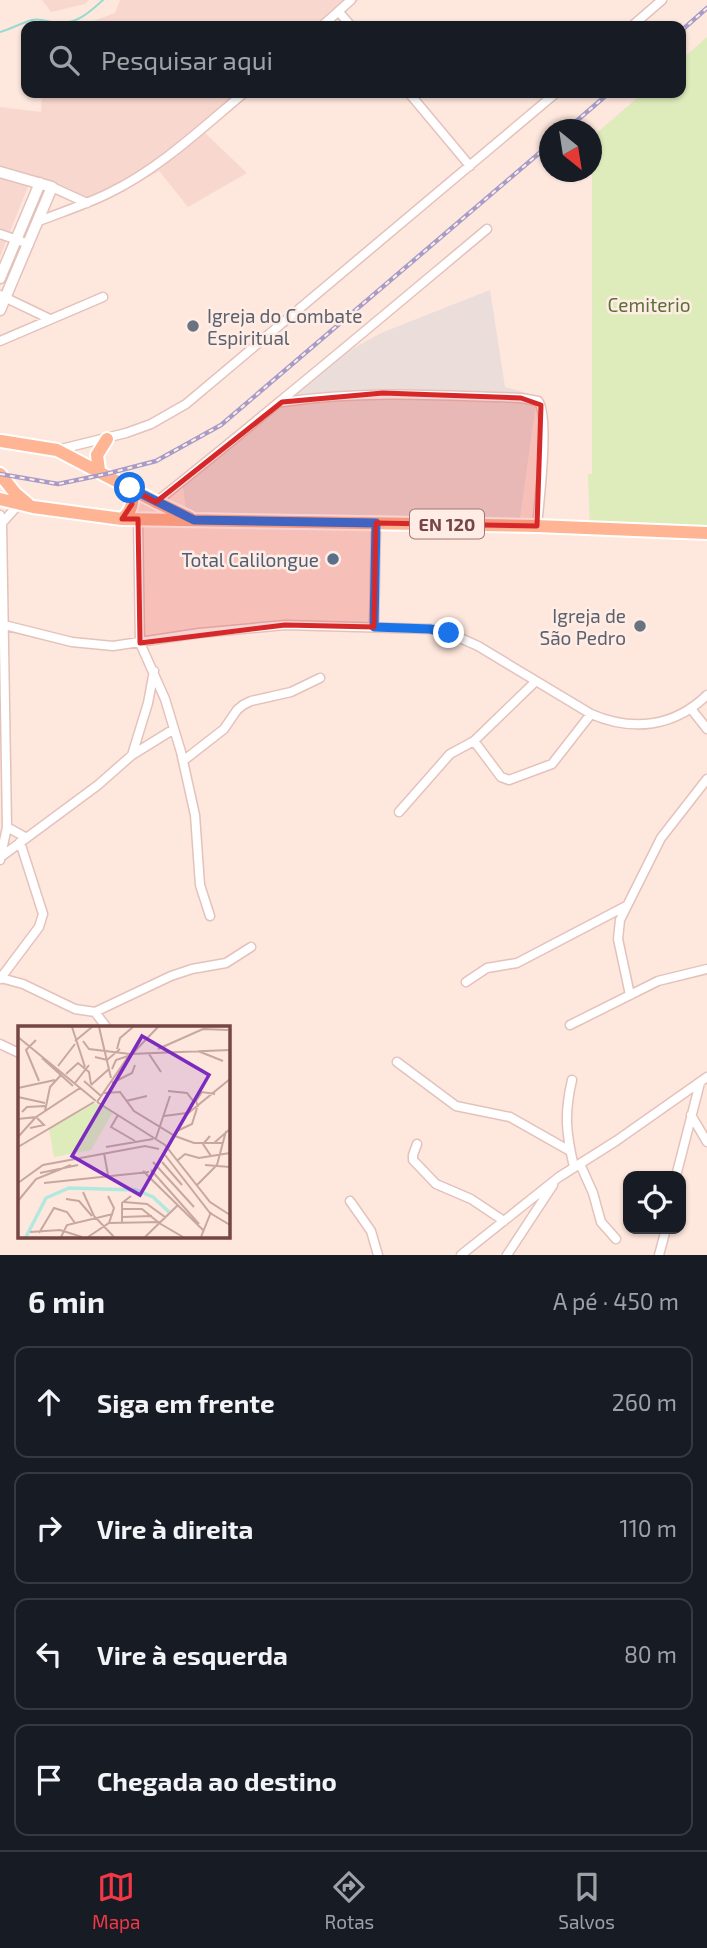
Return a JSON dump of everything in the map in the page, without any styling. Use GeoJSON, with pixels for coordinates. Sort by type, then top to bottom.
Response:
{"type":"FeatureCollection","features":[{"type":"Feature","properties":{"kind":"main road","name":"EN 120"},"geometry":{"type":"LineString","coordinates":[[0,432],[0,442],[57,450],[194,520]]}},
{"type":"Feature","properties":{"kind":"main road"},"geometry":{"type":"LineString","coordinates":[[99,470],[97,454],[107,439]]}},
{"type":"Feature","properties":{"kind":"main road"},"geometry":{"type":"LineString","coordinates":[[0,474],[15,493],[33,507]]}},
{"type":"Feature","properties":{"kind":"main road"},"geometry":{"type":"LineString","coordinates":[[122,519],[132,504],[130,488]]}},
{"type":"Feature","properties":{"kind":"main road","name":"EN 120"},"geometry":{"type":"LineString","coordinates":[[0,499],[33,507],[122,519],[537,526],[705,533]]}},
{"type":"Feature","properties":{"kind":"street"},"geometry":{"type":"LineString","coordinates":[[328,21],[351,0]]}},
{"type":"Feature","properties":{"kind":"street"},"geometry":{"type":"LineString","coordinates":[[638,21],[661,0]]}},
{"type":"Feature","properties":{"kind":"street"},"geometry":{"type":"LineString","coordinates":[[339,12],[347,21]]}},
{"type":"Feature","properties":{"kind":"street"},"geometry":{"type":"LineString","coordinates":[[38,221],[87,203],[135,178],[238,98]]}},
{"type":"Feature","properties":{"kind":"street"},"geometry":{"type":"LineString","coordinates":[[413,98],[470,166]]}},
{"type":"Feature","properties":{"kind":"street"},"geometry":{"type":"LineString","coordinates":[[57,450],[107,439],[151,424],[186,404],[550,98]]}},
{"type":"Feature","properties":{"kind":"street"},"geometry":{"type":"LineString","coordinates":[[0,172],[52,187],[87,203]]}},
{"type":"Feature","properties":{"kind":"street"},"geometry":{"type":"LineString","coordinates":[[0,278],[40,183]]}},
{"type":"Feature","properties":{"kind":"street"},"geometry":{"type":"LineString","coordinates":[[0,310],[3,296],[29,244],[52,187]]}},
{"type":"Feature","properties":{"kind":"street"},"geometry":{"type":"LineString","coordinates":[[156,502],[282,402],[487,229]]}},
{"type":"Feature","properties":{"kind":"street"},"geometry":{"type":"LineString","coordinates":[[0,234],[29,244]]}},
{"type":"Feature","properties":{"kind":"street"},"geometry":{"type":"LineString","coordinates":[[3,296],[51,319]]}},
{"type":"Feature","properties":{"kind":"street"},"geometry":{"type":"LineString","coordinates":[[0,341],[103,297]]}},
{"type":"Feature","properties":{"kind":"street"},"geometry":{"type":"LineString","coordinates":[[282,402],[325,395],[383,393],[521,398],[538,401],[543,409],[543,465],[537,526]]}},
{"type":"Feature","properties":{"kind":"street"},"geometry":{"type":"LineString","coordinates":[[1,858],[5,833],[1,519],[19,504]]}},
{"type":"Feature","properties":{"kind":"street"},"geometry":{"type":"LineString","coordinates":[[138,519],[140,643],[154,671],[183,761],[195,815],[200,885],[210,916]]}},
{"type":"Feature","properties":{"kind":"street"},"geometry":{"type":"LineString","coordinates":[[374,627],[376,523]]}},
{"type":"Feature","properties":{"kind":"street"},"geometry":{"type":"LineString","coordinates":[[1,624],[72,642],[113,646],[199,633],[285,625],[430,629],[449,633],[478,646],[607,721],[625,724],[671,719],[692,709],[707,695]]}},
{"type":"Feature","properties":{"kind":"street"},"geometry":{"type":"LineString","coordinates":[[132,755],[148,704],[154,671]]}},
{"type":"Feature","properties":{"kind":"street"},"geometry":{"type":"LineString","coordinates":[[183,761],[224,729],[243,705],[291,692],[320,678]]}},
{"type":"Feature","properties":{"kind":"street"},"geometry":{"type":"LineString","coordinates":[[399,813],[450,754],[474,741],[536,681]]}},
{"type":"Feature","properties":{"kind":"street"},"geometry":{"type":"LineString","coordinates":[[692,709],[707,729]]}},
{"type":"Feature","properties":{"kind":"street"},"geometry":{"type":"LineString","coordinates":[[474,741],[501,777],[509,780],[552,764],[591,714]]}},
{"type":"Feature","properties":{"kind":"street"},"geometry":{"type":"LineString","coordinates":[[1,858],[98,785],[132,755],[174,729]]}},
{"type":"Feature","properties":{"kind":"street"},"geometry":{"type":"LineString","coordinates":[[630,995],[618,939],[620,920],[661,838],[707,779]]}},
{"type":"Feature","properties":{"kind":"street"},"geometry":{"type":"LineString","coordinates":[[5,833],[23,840]]}},
{"type":"Feature","properties":{"kind":"street"},"geometry":{"type":"LineString","coordinates":[[23,840],[43,914],[39,927],[1,979],[23,984],[75,1009],[95,1012],[171,976],[226,963],[251,947]]}},
{"type":"Feature","properties":{"kind":"street"},"geometry":{"type":"LineString","coordinates":[[466,982],[487,968],[517,963],[626,906]]}},
{"type":"Feature","properties":{"kind":"street"},"geometry":{"type":"LineString","coordinates":[[570,1025],[658,981],[707,969]]}},
{"type":"Feature","properties":{"kind":"street"},"geometry":{"type":"LineString","coordinates":[[95,1012],[106,1026]]}},
{"type":"Feature","properties":{"kind":"street"},"geometry":{"type":"LineString","coordinates":[[0,1044],[18,1052]]}},
{"type":"Feature","properties":{"kind":"street"},"geometry":{"type":"LineString","coordinates":[[397,1062],[456,1106],[510,1117],[570,1151]]}},
{"type":"Feature","properties":{"kind":"street"},"geometry":{"type":"LineString","coordinates":[[572,1080],[565,1107],[570,1151],[593,1193],[601,1222],[616,1239]]}},
{"type":"Feature","properties":{"kind":"street"},"geometry":{"type":"LineString","coordinates":[[677,1171],[691,1115],[704,1080]]}},
{"type":"Feature","properties":{"kind":"street"},"geometry":{"type":"LineString","coordinates":[[461,1255],[559,1177],[704,1080]]}},
{"type":"Feature","properties":{"kind":"street"},"geometry":{"type":"LineString","coordinates":[[691,1115],[707,1142]]}},
{"type":"Feature","properties":{"kind":"street"},"geometry":{"type":"LineString","coordinates":[[417,1144],[412,1155],[413,1160],[436,1184],[471,1199],[504,1221]]}},
{"type":"Feature","properties":{"kind":"street"},"geometry":{"type":"LineString","coordinates":[[507,1255],[559,1177]]}},
{"type":"Feature","properties":{"kind":"street"},"geometry":{"type":"LineString","coordinates":[[350,1201],[371,1231],[378,1255]]}},
{"type":"Feature","properties":{"kind":"street"},"geometry":{"type":"LineString","coordinates":[[659,1255],[665,1234]]}},
{"type":"Feature","properties":{"kind":"highlighted area"},"geometry":{"type":"Polygon","coordinates":[[[383,393],[521,398],[541,405],[537,526],[376,523],[374,627],[285,625],[140,643],[138,519],[122,519],[132,504],[130,488],[156,502],[282,402],[383,393]]]}},
{"type":"Feature","properties":{"kind":"shaded area"},"geometry":{"type":"Polygon","coordinates":[[[42,0],[89,0],[85,4],[51,12],[42,0]]]}},
{"type":"Feature","properties":{"kind":"shaded area"},"geometry":{"type":"Polygon","coordinates":[[[120,0],[359,0],[334,21],[93,21],[115,13],[120,0]]]}},
{"type":"Feature","properties":{"kind":"shaded area"},"geometry":{"type":"Polygon","coordinates":[[[42,98],[245,98],[205,133],[247,173],[188,207],[159,171],[107,200],[84,207],[29,184],[0,257],[0,107],[41,112],[42,98]]]}},
{"type":"Feature","properties":{"kind":"shaded area"},"geometry":{"type":"Polygon","coordinates":[[[490,290],[505,387],[537,396],[520,518],[186,512],[183,486],[347,352],[381,333],[490,290]]]}},
{"type":"Feature","properties":{"kind":"green space","name":"Cemiterio"},"geometry":{"type":"Polygon","coordinates":[[[707,37],[707,532],[590,528],[588,474],[592,474],[592,182],[602,182],[602,128],[637,98],[686,98],[686,56],[707,37]]]}},
{"type":"Feature","properties":{"kind":"waterway"},"geometry":{"type":"LineString","coordinates":[[72,21],[103,0]]}},
{"type":"Feature","properties":{"kind":"waterway"},"geometry":{"type":"LineString","coordinates":[[29,21],[46,21]]}},
{"type":"Feature","properties":{"kind":"waterway"},"geometry":{"type":"LineString","coordinates":[[0,32],[21,24]]}},
{"type":"Feature","properties":{"kind":"railway"},"geometry":{"type":"LineString","coordinates":[[686,27],[707,8]]}},
{"type":"Feature","properties":{"kind":"railway"},"geometry":{"type":"LineString","coordinates":[[579,119],[603,98]]}},
{"type":"Feature","properties":{"kind":"railway"},"geometry":{"type":"LineString","coordinates":[[0,474],[58,484],[106,474],[156,461],[221,425],[539,153]]}},
{"type":"Feature","properties":{"kind":"place","name":"Igreja do Combate Espiritual"},"geometry":{"type":"Point","coordinates":[193,326]}},
{"type":"Feature","properties":{"kind":"place","name":"Total Calilongue"},"geometry":{"type":"Point","coordinates":[333,559]}},
{"type":"Feature","properties":{"kind":"place","name":"Igreja de São Pedro"},"geometry":{"type":"Point","coordinates":[640,626]}},
{"type":"Feature","properties":{"kind":"route"},"geometry":{"type":"LineString","coordinates":[[130,488],[194,520],[376,523],[374,627],[430,629],[449,633]]}}]}
